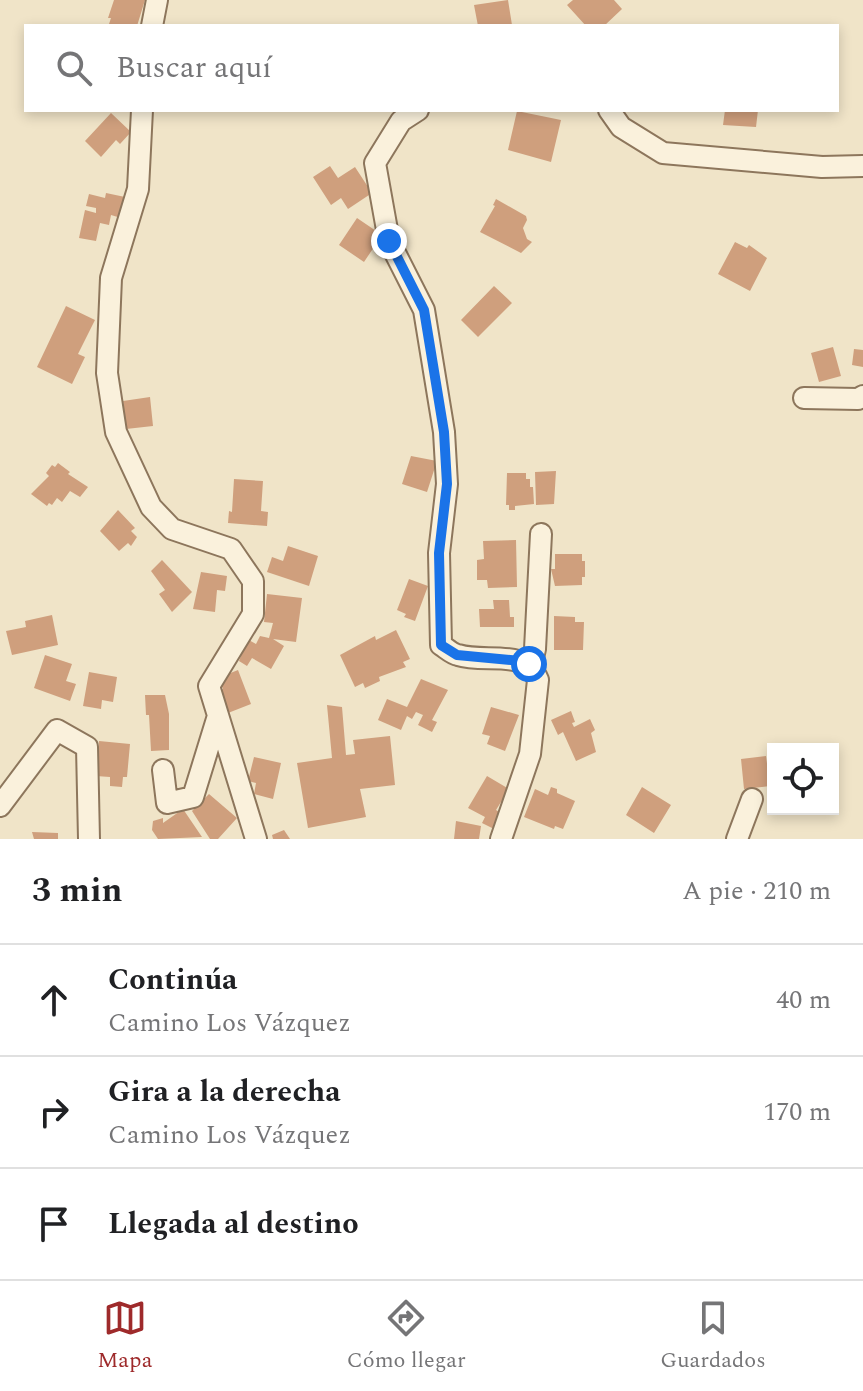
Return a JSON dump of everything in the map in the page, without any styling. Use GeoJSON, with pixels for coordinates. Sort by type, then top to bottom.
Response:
{"type":"FeatureCollection","features":[{"type":"Feature","properties":{"kind":"street"},"geometry":{"type":"LineString","coordinates":[[152,24],[157,0]]}},
{"type":"Feature","properties":{"kind":"street"},"geometry":{"type":"LineString","coordinates":[[142,112],[138,189],[111,278],[107,373],[116,432],[151,507],[172,529],[231,549],[253,581],[253,614],[209,686],[256,839]]}},
{"type":"Feature","properties":{"kind":"street"},"geometry":{"type":"LineString","coordinates":[[415,112],[401,121],[375,163],[389,241],[424,310],[444,432],[447,484],[439,553],[441,645],[457,655],[521,661],[529,664],[538,680],[530,754],[501,839]]}},
{"type":"Feature","properties":{"kind":"street"},"geometry":{"type":"LineString","coordinates":[[610,112],[621,127],[663,153],[822,167],[863,166]]}},
{"type":"Feature","properties":{"kind":"street"},"geometry":{"type":"LineString","coordinates":[[804,398],[858,399],[863,396]]}},
{"type":"Feature","properties":{"kind":"street"},"geometry":{"type":"LineString","coordinates":[[529,664],[535,649],[541,534]]}},
{"type":"Feature","properties":{"kind":"street"},"geometry":{"type":"LineString","coordinates":[[163,770],[167,803],[193,797],[217,719]]}},
{"type":"Feature","properties":{"kind":"street"},"geometry":{"type":"LineString","coordinates":[[0,806],[57,730],[87,747],[89,839]]}},
{"type":"Feature","properties":{"kind":"street"},"geometry":{"type":"LineString","coordinates":[[737,839],[752,799]]}},
{"type":"Feature","properties":{"kind":"building"},"geometry":{"type":"Polygon","coordinates":[[[114,0],[145,0],[138,24],[109,24],[111,18],[108,18],[114,0]]]}},
{"type":"Feature","properties":{"kind":"building"},"geometry":{"type":"Polygon","coordinates":[[[508,0],[512,24],[478,24],[474,5],[508,0]]]}},
{"type":"Feature","properties":{"kind":"building"},"geometry":{"type":"Polygon","coordinates":[[[573,0],[614,0],[622,9],[606,24],[584,24],[567,5],[573,0]]]}},
{"type":"Feature","properties":{"kind":"building"},"geometry":{"type":"Polygon","coordinates":[[[517,112],[561,120],[551,162],[508,150],[517,112]]]}},
{"type":"Feature","properties":{"kind":"building"},"geometry":{"type":"Polygon","coordinates":[[[725,112],[758,112],[756,127],[723,125],[725,112]]]}},
{"type":"Feature","properties":{"kind":"building"},"geometry":{"type":"Polygon","coordinates":[[[111,113],[131,132],[120,144],[116,140],[101,157],[85,141],[111,113]]]}},
{"type":"Feature","properties":{"kind":"building"},"geometry":{"type":"Polygon","coordinates":[[[330,166],[338,178],[355,167],[372,193],[348,209],[341,198],[331,205],[313,177],[330,166]]]}},
{"type":"Feature","properties":{"kind":"building"},"geometry":{"type":"Polygon","coordinates":[[[106,193],[125,197],[121,218],[111,215],[109,225],[100,223],[96,241],[79,238],[85,210],[96,213],[96,208],[86,206],[89,194],[105,198],[106,193]]]}},
{"type":"Feature","properties":{"kind":"building"},"geometry":{"type":"Polygon","coordinates":[[[496,199],[526,216],[523,228],[527,239],[532,242],[521,253],[480,232],[496,199]]]}},
{"type":"Feature","properties":{"kind":"building"},"geometry":{"type":"Polygon","coordinates":[[[357,218],[382,235],[364,262],[339,245],[357,218]]]}},
{"type":"Feature","properties":{"kind":"building"},"geometry":{"type":"Polygon","coordinates":[[[735,242],[747,248],[749,245],[767,258],[750,291],[718,274],[735,242]]]}},
{"type":"Feature","properties":{"kind":"building"},"geometry":{"type":"Polygon","coordinates":[[[494,286],[512,303],[478,337],[461,320],[494,286]]]}},
{"type":"Feature","properties":{"kind":"building"},"geometry":{"type":"Polygon","coordinates":[[[66,306],[95,320],[78,354],[85,357],[72,384],[37,367],[66,306]]]}},
{"type":"Feature","properties":{"kind":"building"},"geometry":{"type":"Polygon","coordinates":[[[833,347],[841,376],[819,382],[811,353],[833,347]]]}},
{"type":"Feature","properties":{"kind":"building"},"geometry":{"type":"Polygon","coordinates":[[[854,349],[863,350],[863,367],[852,365],[854,349]]]}},
{"type":"Feature","properties":{"kind":"building"},"geometry":{"type":"Polygon","coordinates":[[[150,397],[153,426],[126,429],[123,401],[150,397]]]}},
{"type":"Feature","properties":{"kind":"building"},"geometry":{"type":"Polygon","coordinates":[[[411,456],[437,461],[427,492],[402,484],[411,456]]]}},
{"type":"Feature","properties":{"kind":"building"},"geometry":{"type":"Polygon","coordinates":[[[58,463],[88,487],[80,497],[70,491],[62,502],[57,498],[47,506],[31,494],[49,476],[46,473],[52,465],[55,467],[58,463]]]}},
{"type":"Feature","properties":{"kind":"building"},"geometry":{"type":"Polygon","coordinates":[[[556,471],[554,504],[536,505],[535,472],[556,471]]]}},
{"type":"Feature","properties":{"kind":"building"},"geometry":{"type":"Polygon","coordinates":[[[507,473],[526,473],[530,487],[533,487],[534,504],[515,506],[515,510],[509,510],[509,505],[506,505],[507,473]]]}},
{"type":"Feature","properties":{"kind":"building"},"geometry":{"type":"Polygon","coordinates":[[[234,479],[263,481],[261,511],[268,512],[267,526],[228,523],[229,511],[232,512],[234,479]]]}},
{"type":"Feature","properties":{"kind":"building"},"geometry":{"type":"Polygon","coordinates":[[[118,510],[135,528],[131,531],[137,537],[131,546],[128,543],[119,551],[100,531],[118,510]]]}},
{"type":"Feature","properties":{"kind":"building"},"geometry":{"type":"Polygon","coordinates":[[[516,540],[517,587],[488,588],[487,580],[477,580],[477,560],[484,559],[483,541],[516,540]]]}},
{"type":"Feature","properties":{"kind":"building"},"geometry":{"type":"Polygon","coordinates":[[[288,546],[318,556],[309,586],[267,572],[272,557],[283,561],[288,546]]]}},
{"type":"Feature","properties":{"kind":"building"},"geometry":{"type":"Polygon","coordinates":[[[555,554],[582,554],[585,577],[582,577],[582,585],[555,586],[551,569],[555,569],[555,554]]]}},
{"type":"Feature","properties":{"kind":"building"},"geometry":{"type":"Polygon","coordinates":[[[162,560],[192,592],[172,612],[159,594],[165,590],[151,571],[162,560]]]}},
{"type":"Feature","properties":{"kind":"building"},"geometry":{"type":"Polygon","coordinates":[[[201,572],[227,576],[225,591],[217,590],[215,612],[193,609],[201,572]]]}},
{"type":"Feature","properties":{"kind":"building"},"geometry":{"type":"Polygon","coordinates":[[[409,579],[428,586],[415,621],[397,610],[409,579]]]}},
{"type":"Feature","properties":{"kind":"building"},"geometry":{"type":"Polygon","coordinates":[[[267,594],[302,598],[296,642],[273,639],[284,646],[271,669],[252,658],[247,666],[239,661],[247,639],[256,644],[260,636],[269,638],[273,623],[264,622],[267,594]]]}},
{"type":"Feature","properties":{"kind":"building"},"geometry":{"type":"Polygon","coordinates":[[[493,600],[509,600],[514,627],[480,627],[479,609],[494,609],[493,600]]]}},
{"type":"Feature","properties":{"kind":"building"},"geometry":{"type":"Polygon","coordinates":[[[52,615],[58,645],[12,655],[6,631],[26,627],[25,621],[52,615]]]}},
{"type":"Feature","properties":{"kind":"building"},"geometry":{"type":"Polygon","coordinates":[[[554,616],[575,617],[575,622],[584,622],[583,650],[554,650],[554,616]]]}},
{"type":"Feature","properties":{"kind":"building"},"geometry":{"type":"Polygon","coordinates":[[[396,630],[410,659],[403,662],[406,667],[379,677],[380,681],[365,688],[363,683],[355,687],[340,655],[375,636],[376,640],[396,630]]]}},
{"type":"Feature","properties":{"kind":"building"},"geometry":{"type":"Polygon","coordinates":[[[45,655],[72,664],[66,681],[76,684],[70,701],[34,688],[45,655]]]}},
{"type":"Feature","properties":{"kind":"building"},"geometry":{"type":"Polygon","coordinates":[[[238,670],[251,704],[228,713],[218,678],[238,670]]]}},
{"type":"Feature","properties":{"kind":"building"},"geometry":{"type":"Polygon","coordinates":[[[89,672],[117,677],[113,702],[102,700],[101,709],[83,706],[89,672]]]}},
{"type":"Feature","properties":{"kind":"building"},"geometry":{"type":"Polygon","coordinates":[[[421,679],[448,690],[432,720],[437,722],[432,732],[418,725],[423,715],[416,712],[412,719],[407,716],[401,730],[378,720],[387,699],[407,707],[421,679]]]}},
{"type":"Feature","properties":{"kind":"building"},"geometry":{"type":"Polygon","coordinates":[[[145,695],[165,695],[169,714],[169,750],[151,751],[145,695]]]}},
{"type":"Feature","properties":{"kind":"building"},"geometry":{"type":"Polygon","coordinates":[[[327,705],[342,707],[346,755],[355,754],[353,740],[390,736],[395,785],[360,789],[366,817],[308,828],[297,763],[332,758],[327,705]]]}},
{"type":"Feature","properties":{"kind":"building"},"geometry":{"type":"Polygon","coordinates":[[[491,707],[519,715],[505,751],[487,744],[490,736],[482,734],[491,707]]]}},
{"type":"Feature","properties":{"kind":"building"},"geometry":{"type":"Polygon","coordinates":[[[571,711],[574,727],[590,719],[595,730],[591,733],[596,752],[576,761],[563,732],[558,735],[551,720],[571,711]]]}},
{"type":"Feature","properties":{"kind":"building"},"geometry":{"type":"Polygon","coordinates":[[[99,741],[130,744],[127,777],[123,777],[122,787],[110,786],[110,777],[96,776],[99,741]]]}},
{"type":"Feature","properties":{"kind":"building"},"geometry":{"type":"Polygon","coordinates":[[[766,756],[767,786],[744,789],[741,759],[766,756]]]}},
{"type":"Feature","properties":{"kind":"building"},"geometry":{"type":"Polygon","coordinates":[[[254,757],[281,763],[273,799],[254,794],[256,783],[248,781],[254,757]]]}},
{"type":"Feature","properties":{"kind":"building"},"geometry":{"type":"Polygon","coordinates":[[[487,776],[509,789],[496,810],[501,813],[494,829],[482,823],[485,817],[468,808],[487,776]]]}},
{"type":"Feature","properties":{"kind":"building"},"geometry":{"type":"Polygon","coordinates":[[[551,787],[575,801],[563,829],[555,826],[554,829],[524,817],[535,789],[548,795],[551,787]]]}},
{"type":"Feature","properties":{"kind":"building"},"geometry":{"type":"Polygon","coordinates":[[[642,787],[671,805],[654,833],[626,815],[642,787]]]}},
{"type":"Feature","properties":{"kind":"building"},"geometry":{"type":"Polygon","coordinates":[[[209,794],[237,818],[218,839],[210,839],[192,811],[209,794]]]}},
{"type":"Feature","properties":{"kind":"building"},"geometry":{"type":"Polygon","coordinates":[[[183,809],[202,837],[158,839],[152,830],[153,821],[163,818],[163,823],[183,809]]]}},
{"type":"Feature","properties":{"kind":"building"},"geometry":{"type":"Polygon","coordinates":[[[456,821],[481,826],[479,839],[454,839],[456,821]]]}},
{"type":"Feature","properties":{"kind":"building"},"geometry":{"type":"Polygon","coordinates":[[[284,830],[290,839],[273,839],[272,835],[284,830]]]}},
{"type":"Feature","properties":{"kind":"building"},"geometry":{"type":"Polygon","coordinates":[[[32,832],[58,833],[58,839],[34,839],[32,832]]]}},
{"type":"Feature","properties":{"kind":"route"},"geometry":{"type":"LineString","coordinates":[[389,241],[424,310],[444,432],[447,484],[439,553],[441,645],[457,655],[529,664]]}}]}
